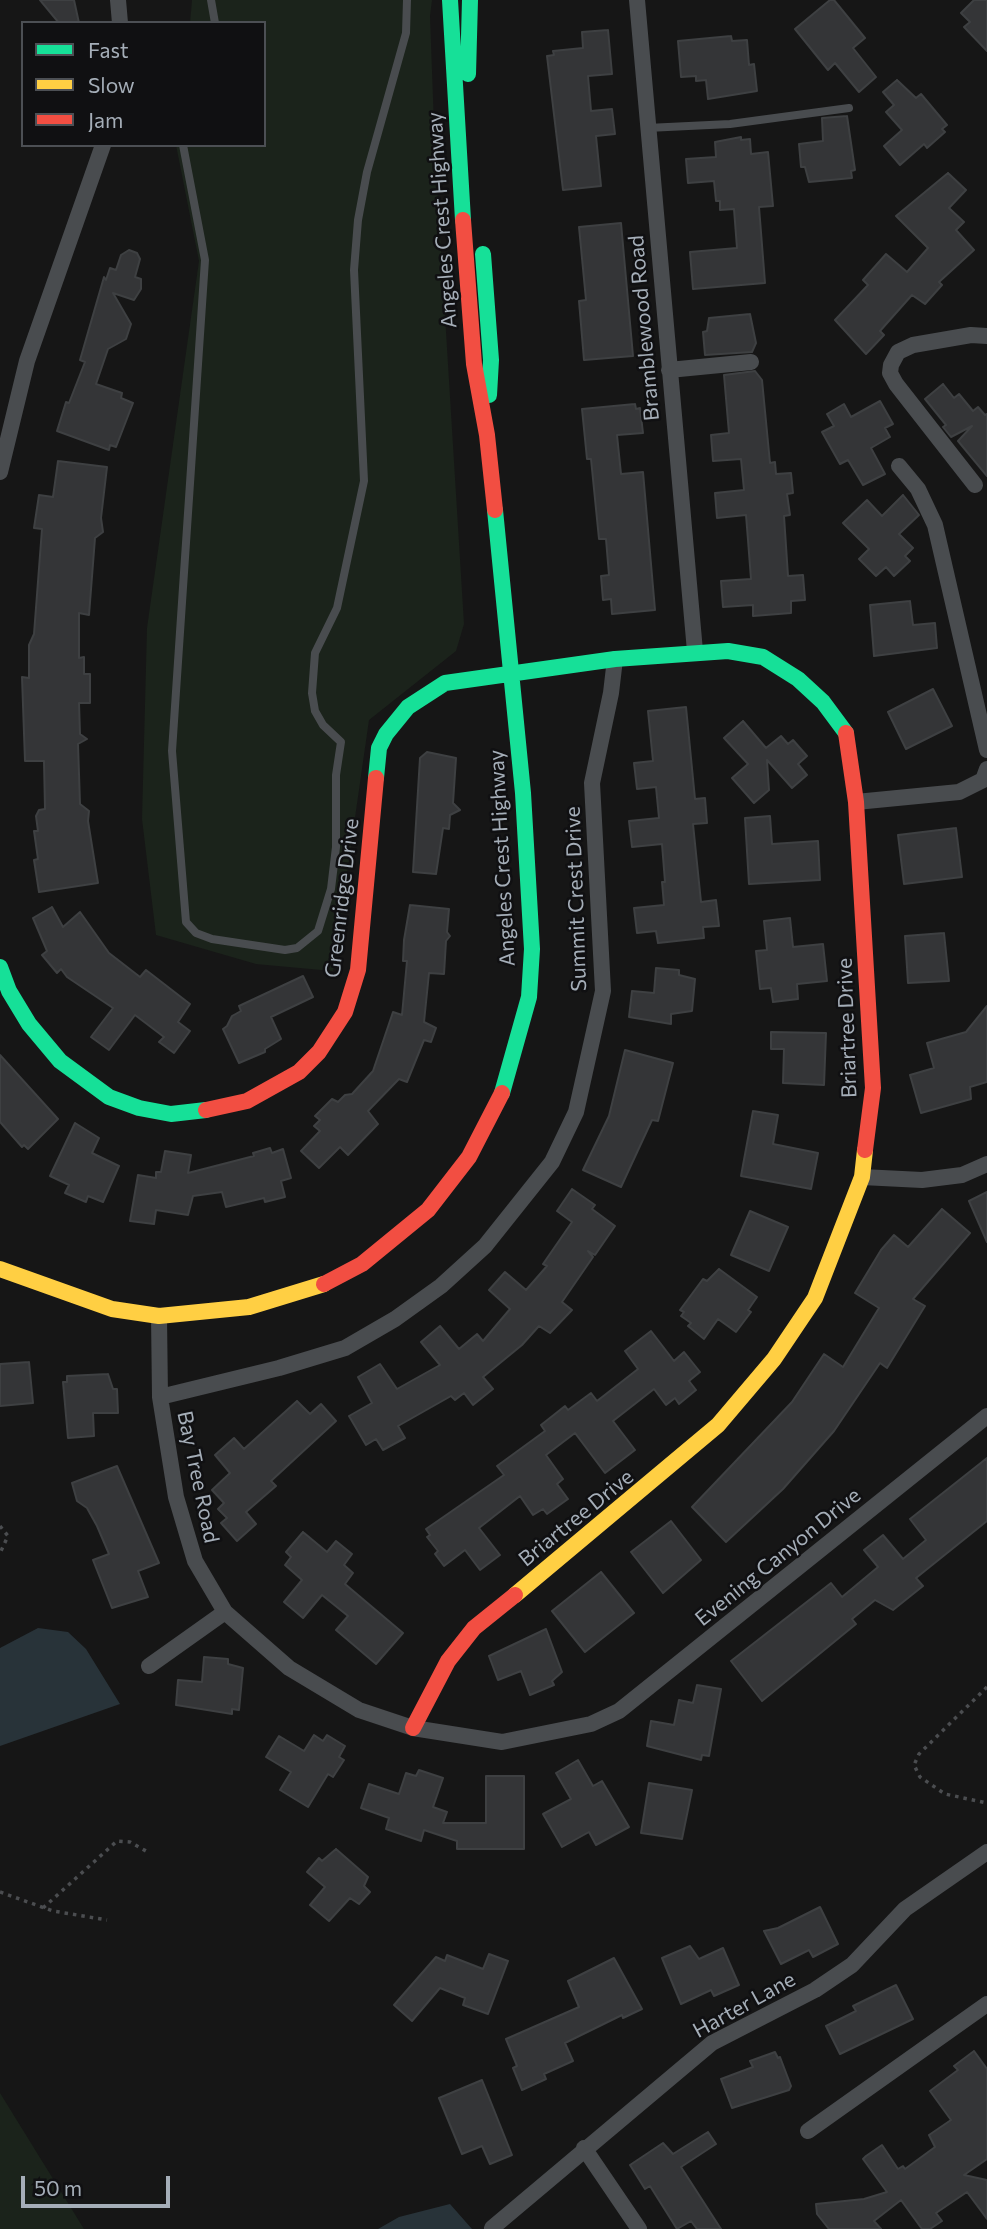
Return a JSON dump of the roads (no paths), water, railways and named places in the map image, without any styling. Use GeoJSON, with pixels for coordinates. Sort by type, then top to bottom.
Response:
{"type":"FeatureCollection","features":[{"type":"Feature","properties":{"kind":"street"},"geometry":{"type":"LineString","coordinates":[[118,0],[120,21]]}},
{"type":"Feature","properties":{"kind":"street","name":"Angeles Crest Highway"},"geometry":{"type":"LineString","coordinates":[[0,1269],[112,1309],[159,1316],[249,1307],[318,1287],[342,1275],[414,1224],[456,1177],[497,1108],[516,1053],[528,996],[532,949],[523,793],[509,675],[487,435],[474,364],[454,103],[450,0]]}},
{"type":"Feature","properties":{"kind":"street","name":"Angeles Crest Highway"},"geometry":{"type":"LineString","coordinates":[[470,0],[468,79],[480,212]]}},
{"type":"Feature","properties":{"kind":"street","name":"Bramblewood Road"},"geometry":{"type":"LineString","coordinates":[[637,0],[695,651]]}},
{"type":"Feature","properties":{"kind":"street"},"geometry":{"type":"LineString","coordinates":[[0,472],[27,361],[102,147]]}},
{"type":"Feature","properties":{"kind":"street","name":"Angeles Crest Highway"},"geometry":{"type":"LineString","coordinates":[[482,238],[491,360],[487,435]]}},
{"type":"Feature","properties":{"kind":"street"},"geometry":{"type":"LineString","coordinates":[[975,485],[890,373],[898,352],[913,345],[979,336]]}},
{"type":"Feature","properties":{"kind":"street"},"geometry":{"type":"LineString","coordinates":[[669,370],[751,362]]}},
{"type":"Feature","properties":{"kind":"street"},"geometry":{"type":"LineString","coordinates":[[899,466],[918,489],[935,525],[987,750]]}},
{"type":"Feature","properties":{"kind":"street","name":"Briartree Drive"},"geometry":{"type":"LineString","coordinates":[[414,1728],[448,1661],[474,1628],[644,1490],[718,1425],[774,1359],[815,1298],[862,1177],[873,1088],[856,802],[847,734],[823,702],[798,679],[763,657],[728,651],[695,651],[615,659],[509,675]]}},
{"type":"Feature","properties":{"kind":"street","name":"Summit Crest Drive"},"geometry":{"type":"LineString","coordinates":[[160,1398],[345,1348],[395,1319],[441,1286],[485,1246],[552,1162],[576,1112],[603,991],[592,783],[611,693],[615,659]]}},
{"type":"Feature","properties":{"kind":"street","name":"Greenridge Drive"},"geometry":{"type":"LineString","coordinates":[[0,967],[9,991],[29,1024],[60,1061],[109,1097],[139,1108],[172,1114],[247,1101],[278,1086],[320,1052],[345,1012],[358,970],[379,748],[386,734],[408,707],[446,683],[509,675]]}},
{"type":"Feature","properties":{"kind":"street"},"geometry":{"type":"LineString","coordinates":[[856,802],[959,792],[983,780],[987,769]]}},
{"type":"Feature","properties":{"kind":"street"},"geometry":{"type":"LineString","coordinates":[[862,1177],[922,1180],[962,1175],[987,1164]]}},
{"type":"Feature","properties":{"kind":"street","name":"Bay Tree Road"},"geometry":{"type":"LineString","coordinates":[[159,1316],[160,1398],[176,1497],[195,1561],[225,1612],[289,1668],[359,1710],[414,1728],[502,1742],[591,1724]]}},
{"type":"Feature","properties":{"kind":"street","name":"Evening Canyon Drive"},"geometry":{"type":"LineString","coordinates":[[591,1724],[619,1711],[987,1416]]}},
{"type":"Feature","properties":{"kind":"street"},"geometry":{"type":"LineString","coordinates":[[149,1665],[225,1612]]}},
{"type":"Feature","properties":{"kind":"street","name":"Harter Lane"},"geometry":{"type":"LineString","coordinates":[[492,2228],[712,2042],[815,1990],[852,1965],[905,1909],[987,1852]]}},
{"type":"Feature","properties":{"kind":"street"},"geometry":{"type":"LineString","coordinates":[[808,2131],[987,2004]]}},
{"type":"Feature","properties":{"kind":"street"},"geometry":{"type":"LineString","coordinates":[[584,2148],[639,2229]]}},
{"type":"Feature","properties":{"kind":"lane"},"geometry":{"type":"LineString","coordinates":[[211,0],[215,21]]}},
{"type":"Feature","properties":{"kind":"lane"},"geometry":{"type":"LineString","coordinates":[[183,147],[205,260],[172,751],[186,922],[196,933],[212,939],[285,950],[297,948],[318,931],[331,889],[336,847],[336,775],[341,742],[323,725],[315,711],[312,693],[315,653],[337,608],[364,481],[354,270],[358,220],[367,172],[406,33],[407,0]]}},
{"type":"Feature","properties":{"kind":"lane"},"geometry":{"type":"LineString","coordinates":[[647,128],[743,122],[849,108]]}}]}
